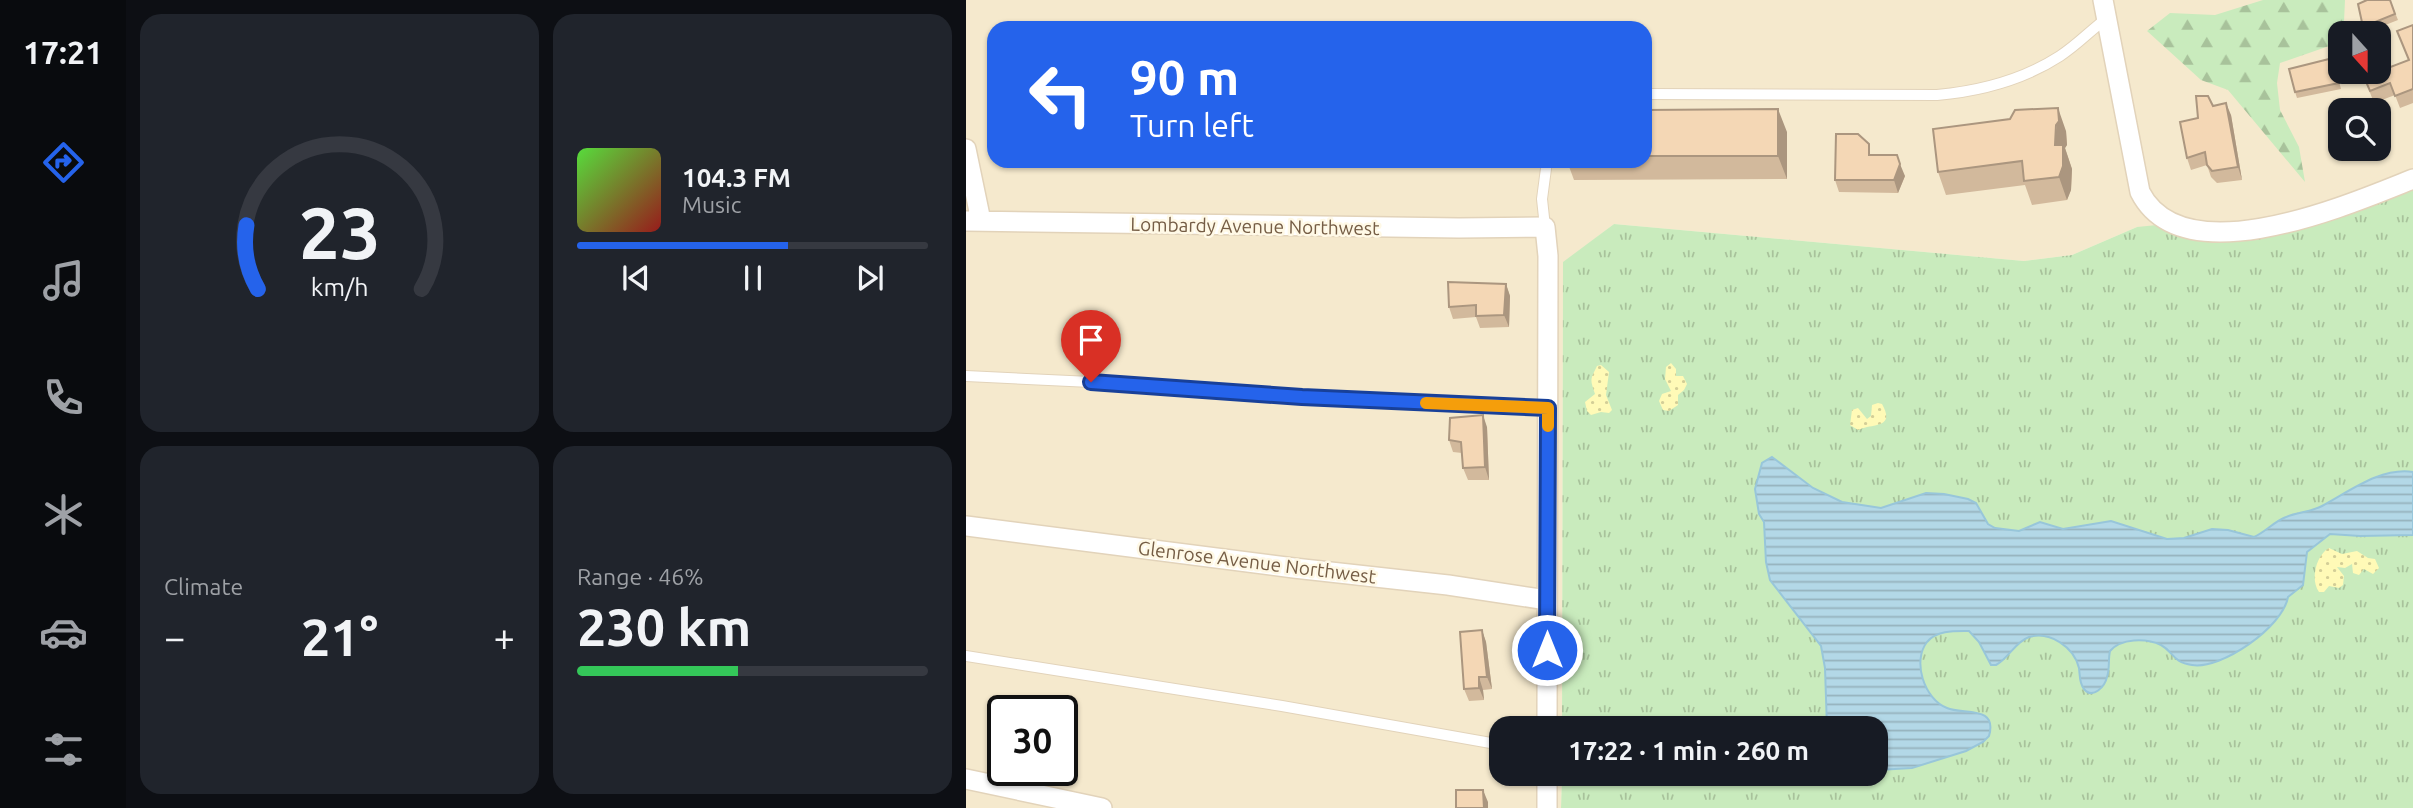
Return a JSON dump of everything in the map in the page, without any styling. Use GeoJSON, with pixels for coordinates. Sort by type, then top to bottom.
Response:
{"type":"FeatureCollection","features":[{"type":"Feature","properties":{"kind":"street"},"geometry":{"type":"LineString","coordinates":[[2105,9],[2140,192],[2155,214],[2168,222],[2205,231],[2259,229],[2310,218],[2413,179]]}},
{"type":"Feature","properties":{"kind":"street"},"geometry":{"type":"LineString","coordinates":[[966,149],[973,221]]}},
{"type":"Feature","properties":{"kind":"street","name":"Lombardy Avenue Northwest"},"geometry":{"type":"LineString","coordinates":[[973,221],[1545,227]]}},
{"type":"Feature","properties":{"kind":"street"},"geometry":{"type":"LineString","coordinates":[[1545,227],[1548,256],[1547,716]]}},
{"type":"Feature","properties":{"kind":"street","name":"Glenrose Avenue Northwest"},"geometry":{"type":"LineString","coordinates":[[966,526],[1448,585],[1547,600]]}},
{"type":"Feature","properties":{"kind":"street"},"geometry":{"type":"LineString","coordinates":[[966,779],[1102,808]]}},
{"type":"Feature","properties":{"kind":"street"},"geometry":{"type":"LineString","coordinates":[[1547,786],[1547,808]]}},
{"type":"Feature","properties":{"kind":"lane"},"geometry":{"type":"LineString","coordinates":[[1652,94],[1937,95],[1966,92],[2035,71],[2062,55],[2105,9]]}},
{"type":"Feature","properties":{"kind":"lane"},"geometry":{"type":"LineString","coordinates":[[1545,227],[1542,199],[1546,168]]}},
{"type":"Feature","properties":{"kind":"lane"},"geometry":{"type":"LineString","coordinates":[[966,376],[1302,397],[1548,408]]}},
{"type":"Feature","properties":{"kind":"lane"},"geometry":{"type":"LineString","coordinates":[[966,656],[1282,706],[1489,743]]}},
{"type":"Feature","properties":{"kind":"shaded area"},"geometry":{"type":"Polygon","coordinates":[[[966,0],[2413,0],[2413,189],[2344,216],[2277,235],[2137,227],[2072,255],[2024,261],[1614,224],[1563,263],[1562,716],[1489,716],[1489,786],[1562,786],[1561,808],[966,808],[966,0]]]}},
{"type":"Feature","properties":{"kind":"green space"},"geometry":{"type":"Polygon","coordinates":[[[2263,0],[2345,0],[2344,21],[2328,21],[2328,46],[2280,63],[2277,83],[2280,110],[2299,147],[2305,182],[2228,90],[2201,80],[2147,31],[2170,13],[2215,15],[2263,0]]]}},
{"type":"Feature","properties":{"kind":"green space"},"geometry":{"type":"Polygon","coordinates":[[[2413,189],[2413,808],[1561,808],[1562,786],[1888,786],[1888,716],[1562,716],[1563,262],[1614,224],[2024,261],[2072,255],[2137,227],[2157,225],[2277,235],[2344,216],[2413,189]]]}},
{"type":"Feature","properties":{"kind":"sand"},"geometry":{"type":"Polygon","coordinates":[[[1671,363],[1676,369],[1676,376],[1683,376],[1687,384],[1678,395],[1678,405],[1669,411],[1663,410],[1659,401],[1662,394],[1671,391],[1665,379],[1666,367],[1671,363]]]}},
{"type":"Feature","properties":{"kind":"sand"},"geometry":{"type":"Polygon","coordinates":[[[1601,365],[1609,372],[1606,395],[1612,410],[1609,413],[1591,415],[1585,402],[1595,394],[1592,377],[1597,366],[1601,365]]]}},
{"type":"Feature","properties":{"kind":"sand"},"geometry":{"type":"Polygon","coordinates":[[[1882,404],[1886,412],[1884,421],[1858,430],[1850,425],[1852,410],[1858,408],[1867,419],[1871,416],[1872,405],[1882,404]]]}},
{"type":"Feature","properties":{"kind":"sand"},"geometry":{"type":"Polygon","coordinates":[[[2329,548],[2342,554],[2357,551],[2375,559],[2379,568],[2373,574],[2364,569],[2359,575],[2353,573],[2352,564],[2345,568],[2337,567],[2344,576],[2343,585],[2339,588],[2329,586],[2324,592],[2319,592],[2315,581],[2316,568],[2324,551],[2329,548]]]}},
{"type":"Feature","properties":{"kind":"water"},"geometry":{"type":"Polygon","coordinates":[[[1772,457],[1813,488],[1842,502],[1881,508],[1926,493],[1944,494],[1976,503],[1988,524],[1995,528],[2019,531],[2040,522],[2063,529],[2111,521],[2167,539],[2184,538],[2212,529],[2254,537],[2282,519],[2318,508],[2378,477],[2401,471],[2413,472],[2413,535],[2330,534],[2307,552],[2303,585],[2288,597],[2284,609],[2275,621],[2234,654],[2204,665],[2192,665],[2181,662],[2161,645],[2141,640],[2127,642],[2110,651],[2106,681],[2101,688],[2091,693],[2084,689],[2080,682],[2079,668],[2072,653],[2060,642],[2045,636],[2029,637],[2020,642],[2001,662],[1991,665],[1979,642],[1969,631],[1936,635],[1927,642],[1921,659],[1927,688],[1932,697],[1947,708],[1984,715],[1990,726],[1989,736],[1966,751],[1912,768],[1888,769],[1888,716],[1827,716],[1825,668],[1821,646],[1770,580],[1766,562],[1764,522],[1759,514],[1755,489],[1762,463],[1772,457]]]}},
{"type":"Feature","properties":{"kind":"building"},"geometry":{"type":"Polygon","coordinates":[[[2367,0],[2390,0],[2395,14],[2378,21],[2362,21],[2358,4],[2367,0]]]}},
{"type":"Feature","properties":{"kind":"building"},"geometry":{"type":"Polygon","coordinates":[[[2413,25],[2413,89],[2395,96],[2390,84],[2391,67],[2409,60],[2397,31],[2413,25]]]}},
{"type":"Feature","properties":{"kind":"building"},"geometry":{"type":"Polygon","coordinates":[[[2328,59],[2328,84],[2334,84],[2295,92],[2289,69],[2328,59]]]}},
{"type":"Feature","properties":{"kind":"building"},"geometry":{"type":"Polygon","coordinates":[[[2367,84],[2388,84],[2370,91],[2367,84]]]}},
{"type":"Feature","properties":{"kind":"building"},"geometry":{"type":"Polygon","coordinates":[[[2196,96],[2208,96],[2213,106],[2226,103],[2238,167],[2212,171],[2207,165],[2205,152],[2187,158],[2180,122],[2198,118],[2196,96]]]}},
{"type":"Feature","properties":{"kind":"building"},"geometry":{"type":"Polygon","coordinates":[[[2058,108],[2055,145],[2063,145],[2063,166],[2059,177],[2024,181],[2022,161],[1938,172],[1933,129],[2010,119],[2015,110],[2058,108]]]}},
{"type":"Feature","properties":{"kind":"building"},"geometry":{"type":"Polygon","coordinates":[[[1778,109],[1778,156],[1652,156],[1652,110],[1778,109]]]}},
{"type":"Feature","properties":{"kind":"building"},"geometry":{"type":"Polygon","coordinates":[[[1836,134],[1858,134],[1869,144],[1869,155],[1897,155],[1900,164],[1894,180],[1835,180],[1836,134]]]}},
{"type":"Feature","properties":{"kind":"building"},"geometry":{"type":"Polygon","coordinates":[[[1448,282],[1506,284],[1504,315],[1476,316],[1476,305],[1449,307],[1448,282]]]}},
{"type":"Feature","properties":{"kind":"building"},"geometry":{"type":"Polygon","coordinates":[[[1483,415],[1485,467],[1463,468],[1461,442],[1449,440],[1450,418],[1483,415]]]}},
{"type":"Feature","properties":{"kind":"building"},"geometry":{"type":"Polygon","coordinates":[[[1482,630],[1487,677],[1479,677],[1479,688],[1464,689],[1460,632],[1482,630]]]}},
{"type":"Feature","properties":{"kind":"building"},"geometry":{"type":"Polygon","coordinates":[[[1456,790],[1483,790],[1484,808],[1456,808],[1456,790]]]}},
{"type":"Feature","properties":{"kind":"slow traffic"},"geometry":{"type":"LineString","coordinates":[[1426,403],[1548,408],[1548,426]]}},
{"type":"Feature","properties":{"kind":"route"},"geometry":{"type":"LineString","coordinates":[[1091,382],[1302,397],[1548,408],[1547,650]]}}]}
